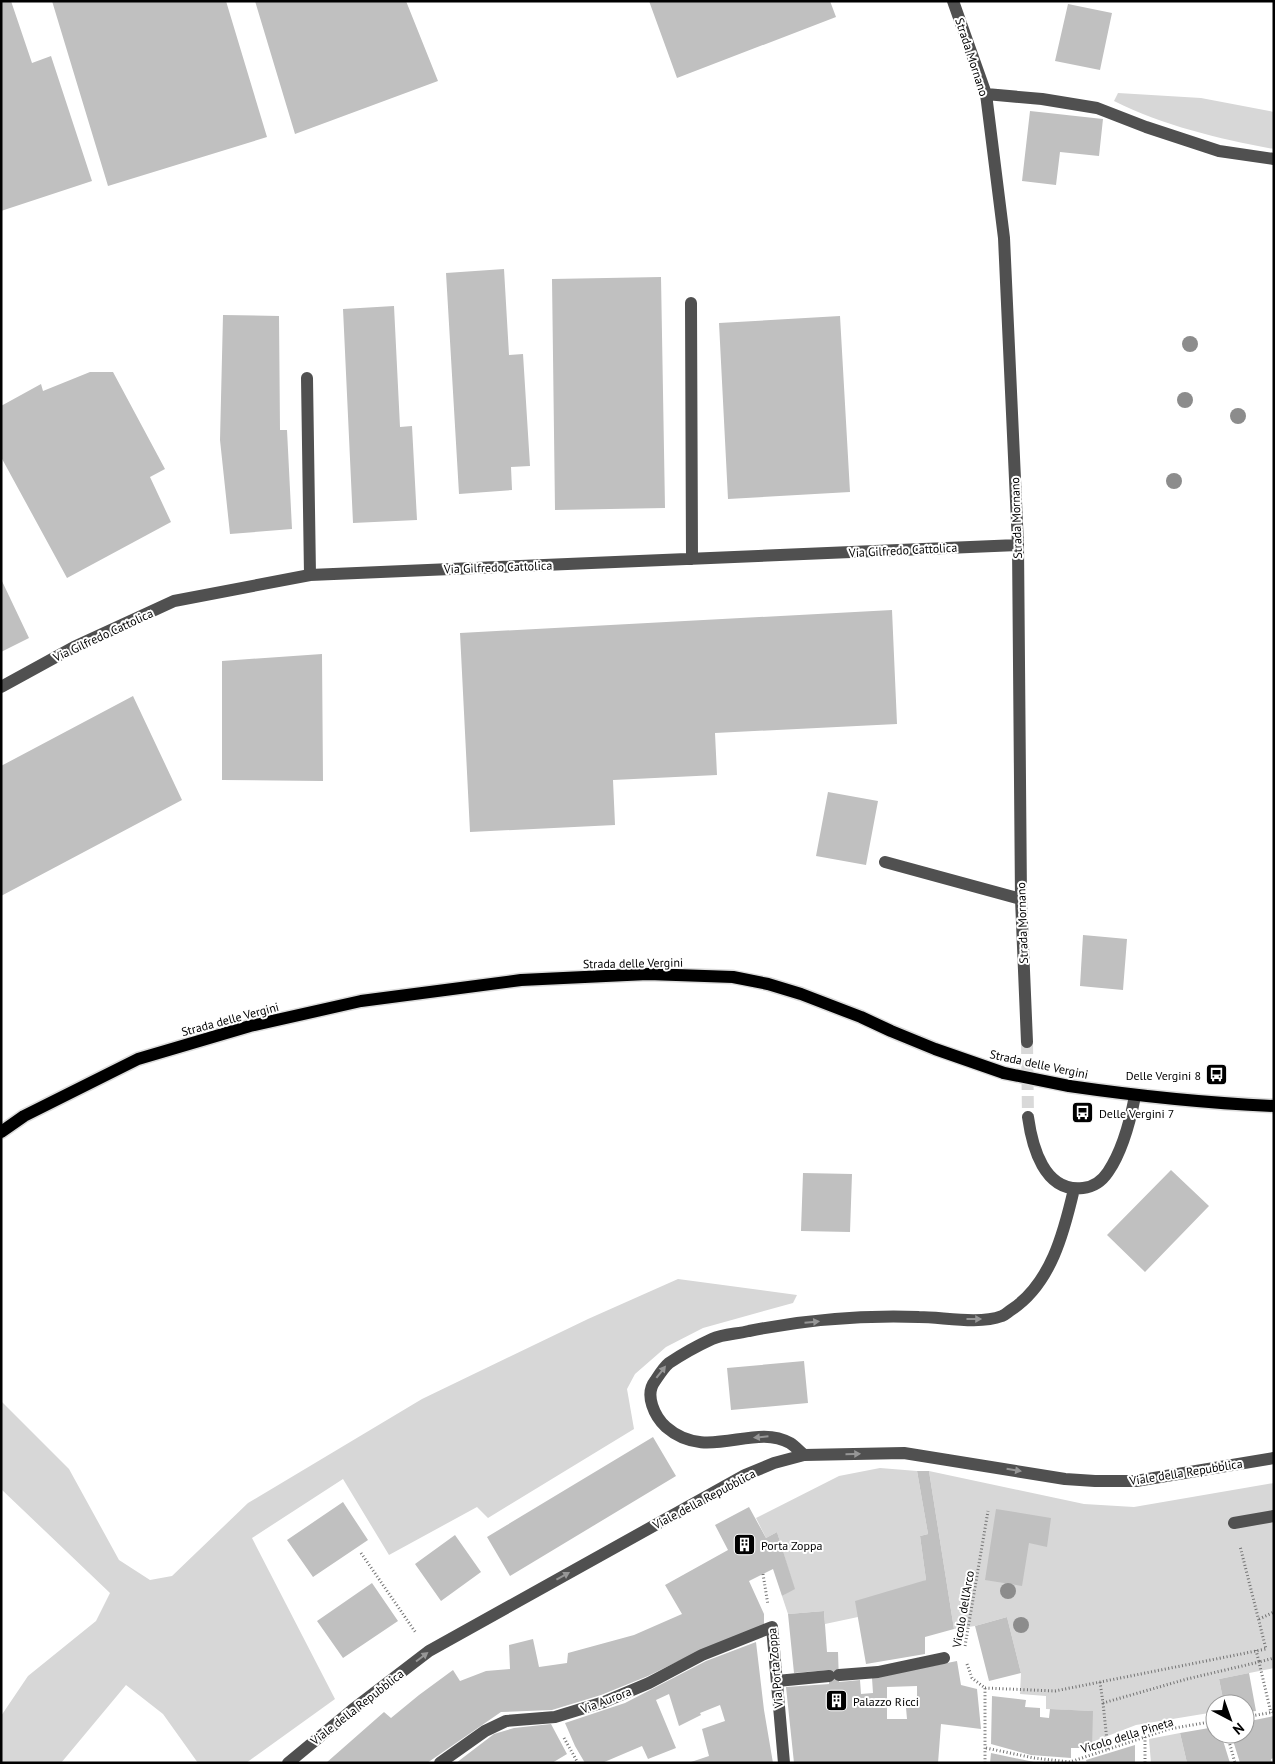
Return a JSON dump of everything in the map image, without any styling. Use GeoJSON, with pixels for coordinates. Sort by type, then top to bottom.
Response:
{"type":"FeatureCollection","features":[{"type":"Feature","properties":{"kind":"main road","name":"Strada delle Vergini"},"geometry":{"type":"LineString","coordinates":[[1,1132],[24,1116],[138,1059],[250,1026],[361,1001],[521,980],[648,974],[733,977],[768,984],[801,994],[861,1017],[891,1032],[1004,1073],[1069,1086],[1135,1096],[1274,1106]]}},
{"type":"Feature","properties":{"kind":"street","name":"Strada Mornano"},"geometry":{"type":"LineString","coordinates":[[953,1],[986,94],[1004,238],[1018,545],[1021,899],[1027,1042]]}},
{"type":"Feature","properties":{"kind":"street"},"geometry":{"type":"LineString","coordinates":[[986,94],[1042,99],[1097,108],[1146,127],[1219,151],[1274,159]]}},
{"type":"Feature","properties":{"kind":"street"},"geometry":{"type":"LineString","coordinates":[[691,303],[692,559]]}},
{"type":"Feature","properties":{"kind":"street"},"geometry":{"type":"LineString","coordinates":[[308,378],[310,575]]}},
{"type":"Feature","properties":{"kind":"street","name":"Via Gilfredo Cattolica"},"geometry":{"type":"LineString","coordinates":[[1,687],[74,647],[174,601],[310,575],[1018,545]]}},
{"type":"Feature","properties":{"kind":"street"},"geometry":{"type":"LineString","coordinates":[[885,862],[1021,899]]}},
{"type":"Feature","properties":{"kind":"street"},"geometry":{"type":"LineString","coordinates":[[1028,1117],[1030,1131],[1038,1156],[1047,1173],[1059,1184],[1074,1188],[1087,1188],[1108,1173],[1125,1136],[1135,1096]]}},
{"type":"Feature","properties":{"kind":"street"},"geometry":{"type":"LineString","coordinates":[[804,1455],[790,1443],[768,1436],[718,1443],[687,1441],[666,1427],[650,1404],[652,1385],[668,1364],[713,1339],[784,1324],[860,1318],[917,1317],[978,1320],[1002,1316],[1020,1304],[1035,1288],[1047,1270],[1064,1226],[1074,1188]]}},
{"type":"Feature","properties":{"kind":"street","name":"Viale della Repubblica"},"geometry":{"type":"LineString","coordinates":[[288,1763],[352,1710],[429,1651],[745,1474],[774,1463],[804,1455],[904,1453],[1065,1478],[1094,1481],[1136,1481],[1274,1458]]}},
{"type":"Feature","properties":{"kind":"street"},"geometry":{"type":"LineString","coordinates":[[1234,1523],[1274,1516]]}},
{"type":"Feature","properties":{"kind":"street","name":"Via Porta Zoppa"},"geometry":{"type":"LineString","coordinates":[[772,1628],[784,1763]]}},
{"type":"Feature","properties":{"kind":"street","name":"Via Aurora"},"geometry":{"type":"LineString","coordinates":[[440,1763],[485,1731],[506,1721],[555,1717],[604,1702],[649,1683],[702,1655],[772,1628]]}},
{"type":"Feature","properties":{"kind":"street"},"geometry":{"type":"LineString","coordinates":[[776,1681],[878,1672],[944,1658]]}},
{"type":"Feature","properties":{"kind":"path","name":"Vicolo dell'Arco"},"geometry":{"type":"LineString","coordinates":[[963,1654],[988,1511]]}},
{"type":"Feature","properties":{"kind":"path"},"geometry":{"type":"LineString","coordinates":[[985,1763],[985,1688],[1054,1691],[1266,1648],[1234,1523]]}},
{"type":"Feature","properties":{"kind":"path"},"geometry":{"type":"LineString","coordinates":[[361,1553],[429,1651]]}},
{"type":"Feature","properties":{"kind":"path","name":"Via Porta Zoppa"},"geometry":{"type":"LineString","coordinates":[[762,1574],[772,1628]]}},
{"type":"Feature","properties":{"kind":"path"},"geometry":{"type":"LineString","coordinates":[[1259,1619],[1274,1612]]}},
{"type":"Feature","properties":{"kind":"path"},"geometry":{"type":"LineString","coordinates":[[1255,1715],[1272,1712],[1256,1650]]}},
{"type":"Feature","properties":{"kind":"path"},"geometry":{"type":"LineString","coordinates":[[1103,1703],[1187,1679],[1274,1658]]}},
{"type":"Feature","properties":{"kind":"path","name":"Vicolo dell'Arco"},"geometry":{"type":"LineString","coordinates":[[966,1662],[972,1678],[985,1688]]}},
{"type":"Feature","properties":{"kind":"path"},"geometry":{"type":"LineString","coordinates":[[1100,1682],[1108,1750]]}},
{"type":"Feature","properties":{"kind":"path","name":"Vicolo della Pineta"},"geometry":{"type":"LineString","coordinates":[[986,1748],[1034,1758],[1070,1762],[1169,1729],[1205,1723]]}},
{"type":"Feature","properties":{"kind":"path"},"geometry":{"type":"LineString","coordinates":[[1145,1737],[1146,1763]]}},
{"type":"Feature","properties":{"kind":"path"},"geometry":{"type":"LineString","coordinates":[[1230,1744],[1235,1763]]}},
{"type":"Feature","properties":{"kind":"shaded area"},"geometry":{"type":"Polygon","coordinates":[[[1118,93],[1201,98],[1274,112],[1274,149],[1233,141],[1172,125],[1114,101],[1118,93]]]}},
{"type":"Feature","properties":{"kind":"shaded area"},"geometry":{"type":"Polygon","coordinates":[[[678,1279],[797,1295],[793,1303],[703,1328],[666,1347],[635,1374],[627,1389],[634,1429],[488,1518],[477,1507],[389,1555],[343,1479],[252,1538],[335,1699],[246,1763],[198,1763],[163,1714],[126,1685],[61,1763],[1,1763],[1,1716],[28,1676],[96,1621],[110,1593],[1,1489],[1,1401],[69,1469],[119,1560],[150,1580],[172,1576],[248,1503],[422,1399],[588,1319],[678,1279]]]}},
{"type":"Feature","properties":{"kind":"shaded area"},"geometry":{"type":"Polygon","coordinates":[[[880,1468],[917,1471],[928,1534],[920,1536],[926,1580],[858,1617],[825,1624],[824,1611],[788,1614],[782,1596],[794,1588],[777,1532],[766,1538],[756,1518],[839,1476],[880,1468]]]}},
{"type":"Feature","properties":{"kind":"shaded area"},"geometry":{"type":"Polygon","coordinates":[[[929,1471],[1084,1504],[1134,1507],[1274,1483],[1274,1668],[1219,1679],[1222,1694],[1205,1694],[1205,1714],[1136,1725],[1092,1742],[1092,1711],[1046,1709],[1046,1696],[1020,1694],[1021,1673],[1007,1617],[975,1626],[954,1629],[929,1471]]]}},
{"type":"Feature","properties":{"kind":"shaded area"},"geometry":{"type":"Polygon","coordinates":[[[1180,1733],[1187,1763],[1151,1763],[1149,1739],[1180,1733]]]}},
{"type":"Feature","properties":{"kind":"building"},"geometry":{"type":"Polygon","coordinates":[[[1,1],[11,1],[32,63],[51,56],[92,181],[1,211],[1,1]]]}},
{"type":"Feature","properties":{"kind":"building"},"geometry":{"type":"Polygon","coordinates":[[[52,1],[226,1],[267,137],[108,186],[52,1]]]}},
{"type":"Feature","properties":{"kind":"building"},"geometry":{"type":"Polygon","coordinates":[[[255,1],[406,1],[438,81],[295,134],[255,1]]]}},
{"type":"Feature","properties":{"kind":"building"},"geometry":{"type":"Polygon","coordinates":[[[649,1],[830,1],[836,17],[677,78],[649,1]]]}},
{"type":"Feature","properties":{"kind":"building"},"geometry":{"type":"Polygon","coordinates":[[[1068,4],[1112,13],[1100,70],[1055,61],[1068,4]]]}},
{"type":"Feature","properties":{"kind":"building"},"geometry":{"type":"Polygon","coordinates":[[[1030,111],[1103,119],[1099,156],[1060,152],[1056,185],[1022,181],[1030,111]]]}},
{"type":"Feature","properties":{"kind":"building"},"geometry":{"type":"Polygon","coordinates":[[[504,269],[509,355],[523,354],[530,466],[511,467],[512,490],[459,494],[446,273],[504,269]]]}},
{"type":"Feature","properties":{"kind":"building"},"geometry":{"type":"Polygon","coordinates":[[[661,277],[665,508],[555,510],[552,279],[661,277]]]}},
{"type":"Feature","properties":{"kind":"building"},"geometry":{"type":"Polygon","coordinates":[[[394,306],[400,427],[412,426],[417,520],[353,523],[343,309],[394,306]]]}},
{"type":"Feature","properties":{"kind":"building"},"geometry":{"type":"Polygon","coordinates":[[[223,315],[279,316],[280,430],[287,430],[292,529],[230,534],[220,440],[223,315]]]}},
{"type":"Feature","properties":{"kind":"building"},"geometry":{"type":"Polygon","coordinates":[[[840,316],[850,492],[728,499],[719,323],[840,316]]]}},
{"type":"Feature","properties":{"kind":"building"},"geometry":{"type":"Polygon","coordinates":[[[90,372],[113,372],[165,469],[150,477],[171,522],[67,578],[1,457],[1,406],[41,384],[43,391],[90,372]]]}},
{"type":"Feature","properties":{"kind":"building"},"geometry":{"type":"Polygon","coordinates":[[[1,579],[29,638],[1,652],[1,579]]]}},
{"type":"Feature","properties":{"kind":"building"},"geometry":{"type":"Polygon","coordinates":[[[892,610],[897,724],[715,733],[717,775],[613,780],[615,825],[470,832],[460,633],[892,610]]]}},
{"type":"Feature","properties":{"kind":"building"},"geometry":{"type":"Polygon","coordinates":[[[322,654],[323,781],[222,780],[222,661],[322,654]]]}},
{"type":"Feature","properties":{"kind":"building"},"geometry":{"type":"Polygon","coordinates":[[[133,696],[182,800],[1,896],[1,766],[133,696]]]}},
{"type":"Feature","properties":{"kind":"building"},"geometry":{"type":"Polygon","coordinates":[[[828,792],[878,801],[866,865],[816,856],[828,792]]]}},
{"type":"Feature","properties":{"kind":"building"},"geometry":{"type":"Polygon","coordinates":[[[1083,935],[1127,939],[1123,990],[1080,986],[1083,935]]]}},
{"type":"Feature","properties":{"kind":"building"},"geometry":{"type":"Polygon","coordinates":[[[1171,1170],[1209,1206],[1145,1272],[1107,1235],[1171,1170]]]}},
{"type":"Feature","properties":{"kind":"building"},"geometry":{"type":"Polygon","coordinates":[[[803,1173],[852,1174],[850,1232],[801,1231],[803,1173]]]}},
{"type":"Feature","properties":{"kind":"building"},"geometry":{"type":"Polygon","coordinates":[[[804,1361],[808,1403],[731,1410],[727,1368],[804,1361]]]}},
{"type":"Feature","properties":{"kind":"building"},"geometry":{"type":"Polygon","coordinates":[[[653,1437],[676,1476],[510,1576],[487,1537],[653,1437]]]}},
{"type":"Feature","properties":{"kind":"building"},"geometry":{"type":"Polygon","coordinates":[[[917,1471],[929,1471],[954,1629],[925,1637],[925,1654],[866,1664],[855,1601],[926,1580],[920,1536],[928,1534],[917,1471]]]}},
{"type":"Feature","properties":{"kind":"building"},"geometry":{"type":"Polygon","coordinates":[[[343,1502],[368,1540],[313,1577],[287,1540],[343,1502]]]}},
{"type":"Feature","properties":{"kind":"building"},"geometry":{"type":"Polygon","coordinates":[[[749,1507],[766,1538],[777,1532],[795,1589],[782,1596],[773,1569],[749,1581],[764,1614],[764,1625],[703,1649],[648,1676],[601,1695],[552,1710],[501,1712],[427,1763],[326,1763],[384,1712],[391,1718],[453,1670],[460,1681],[486,1671],[510,1669],[509,1645],[533,1639],[539,1667],[567,1663],[568,1653],[634,1635],[682,1614],[665,1585],[728,1550],[715,1525],[749,1507]]]}},
{"type":"Feature","properties":{"kind":"building"},"geometry":{"type":"Polygon","coordinates":[[[996,1509],[1051,1518],[1047,1547],[1029,1543],[1022,1586],[985,1580],[996,1509]]]}},
{"type":"Feature","properties":{"kind":"building"},"geometry":{"type":"Polygon","coordinates":[[[455,1535],[481,1572],[441,1601],[415,1564],[455,1535]]]}},
{"type":"Feature","properties":{"kind":"building"},"geometry":{"type":"Polygon","coordinates":[[[372,1583],[398,1621],[343,1658],[317,1621],[372,1583]]]}},
{"type":"Feature","properties":{"kind":"building","name":"Palazzo Ricci"},"geometry":{"type":"Polygon","coordinates":[[[824,1611],[827,1652],[838,1652],[839,1682],[860,1680],[861,1694],[873,1693],[872,1678],[957,1661],[961,1685],[977,1689],[981,1729],[941,1724],[938,1763],[794,1763],[786,1687],[829,1684],[829,1670],[794,1673],[788,1614],[824,1611]],[[917,1686],[887,1687],[887,1719],[907,1719],[906,1708],[917,1707],[917,1686]]]}},
{"type":"Feature","properties":{"kind":"building"},"geometry":{"type":"Polygon","coordinates":[[[1007,1617],[1021,1673],[989,1681],[975,1626],[1007,1617]]]}},
{"type":"Feature","properties":{"kind":"building"},"geometry":{"type":"Polygon","coordinates":[[[756,1642],[764,1710],[773,1763],[688,1763],[709,1756],[702,1729],[725,1721],[720,1705],[700,1713],[701,1715],[679,1726],[669,1694],[656,1700],[676,1748],[648,1759],[642,1746],[602,1763],[585,1763],[565,1723],[625,1703],[706,1661],[756,1642]]]}},
{"type":"Feature","properties":{"kind":"building"},"geometry":{"type":"Polygon","coordinates":[[[1249,1673],[1253,1694],[1222,1694],[1219,1679],[1249,1673]]]}},
{"type":"Feature","properties":{"kind":"building"},"geometry":{"type":"Polygon","coordinates":[[[992,1696],[1026,1700],[1025,1707],[1040,1708],[1040,1717],[1049,1718],[1050,1709],[1093,1711],[1092,1748],[1071,1748],[1071,1758],[1031,1755],[991,1744],[992,1696]]]}},
{"type":"Feature","properties":{"kind":"building"},"geometry":{"type":"Polygon","coordinates":[[[1274,1716],[1274,1758],[1271,1759],[1272,1763],[1240,1763],[1234,1744],[1255,1744],[1255,1720],[1274,1716]]]}},
{"type":"Feature","properties":{"kind":"building"},"geometry":{"type":"Polygon","coordinates":[[[551,1724],[567,1754],[552,1763],[456,1763],[494,1734],[514,1728],[551,1724]]]}},
{"type":"Feature","properties":{"kind":"building"},"geometry":{"type":"Polygon","coordinates":[[[1205,1729],[1205,1744],[1224,1744],[1230,1763],[1187,1763],[1180,1733],[1205,1729]]]}},
{"type":"Feature","properties":{"kind":"building"},"geometry":{"type":"Polygon","coordinates":[[[1135,1745],[1135,1763],[1087,1763],[1086,1760],[1135,1745]]]}},
{"type":"Feature","properties":{"kind":"building"},"geometry":{"type":"Polygon","coordinates":[[[991,1753],[1034,1762],[1034,1763],[990,1763],[991,1753]]]}},
{"type":"Feature","properties":{"kind":"tunnel"},"geometry":{"type":"LineString","coordinates":[[1027,1042],[1028,1117]]}},
{"type":"Feature","properties":{"kind":"place","name":"Delle Vergini 8"},"geometry":{"type":"Point","coordinates":[1217,1075]}},
{"type":"Feature","properties":{"kind":"place","name":"Delle Vergini 7"},"geometry":{"type":"Point","coordinates":[1083,1113]}},
{"type":"Feature","properties":{"kind":"place","name":"Porta Zoppa"},"geometry":{"type":"Point","coordinates":[745,1545]}},
{"type":"Feature","properties":{"kind":"place","name":"Palazzo Ricci"},"geometry":{"type":"Point","coordinates":[837,1701]}}]}
